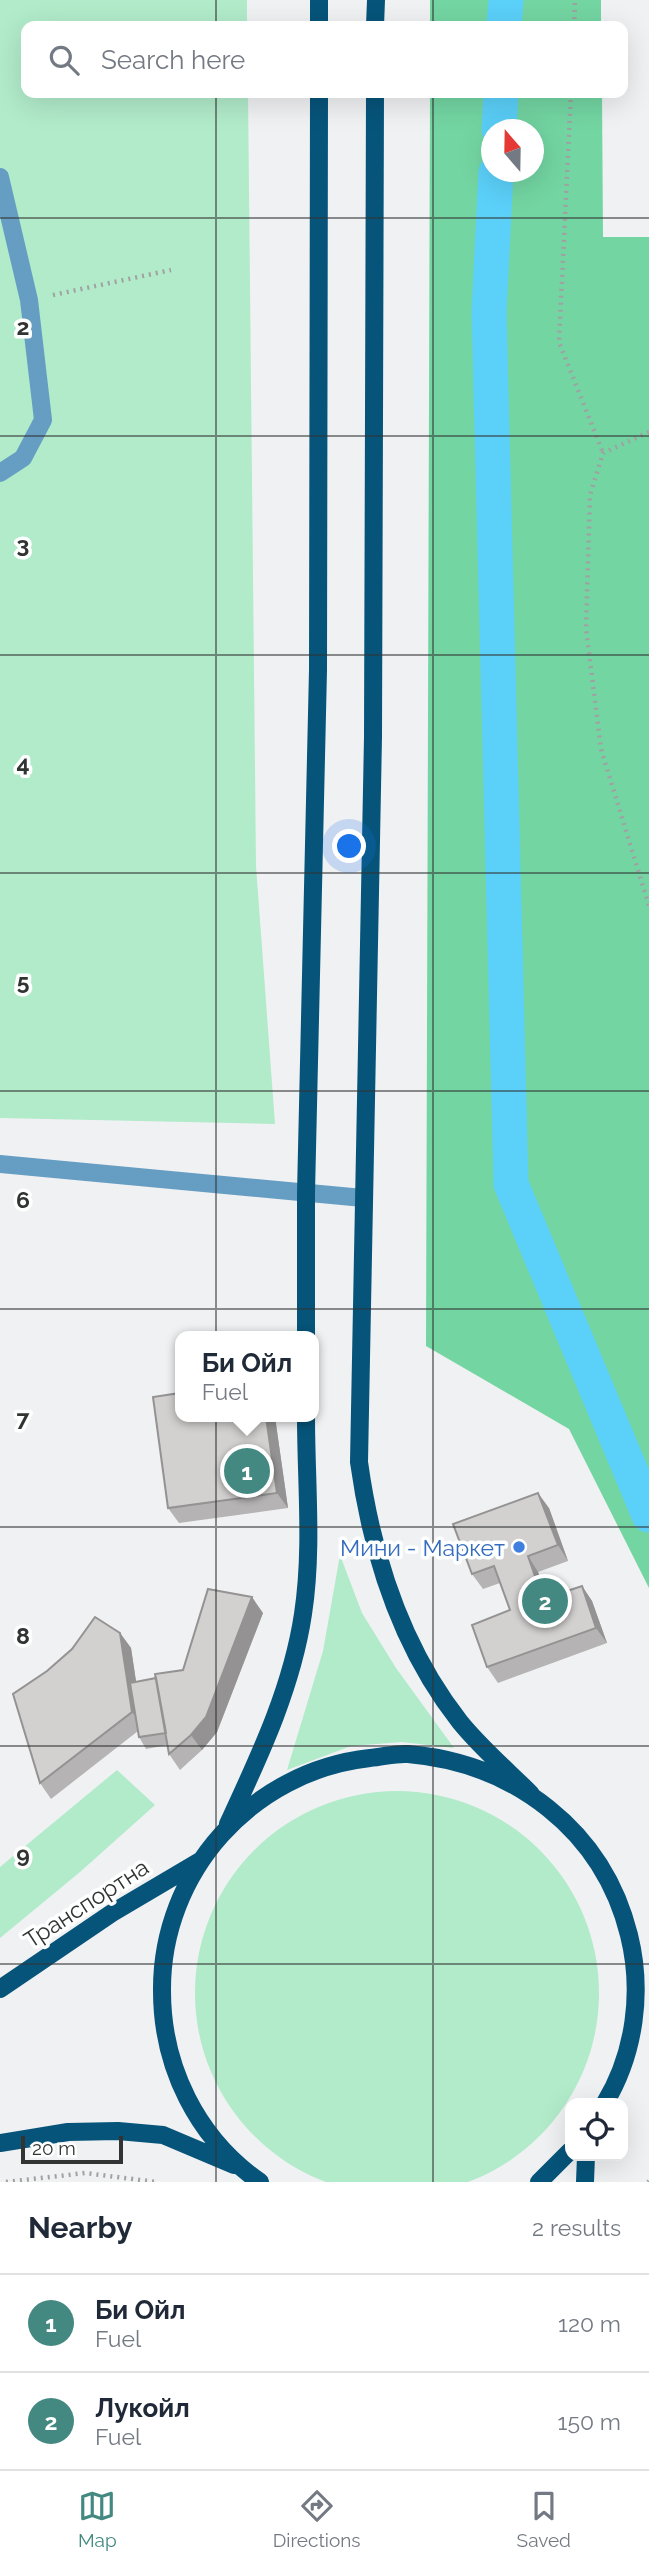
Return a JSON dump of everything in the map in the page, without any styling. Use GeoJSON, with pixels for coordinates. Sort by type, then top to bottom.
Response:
{"type":"FeatureCollection","features":[{"type":"Feature","properties":{"kind":"main road"},"geometry":{"type":"LineString","coordinates":[[319,0],[319,21]]}},
{"type":"Feature","properties":{"kind":"main road"},"geometry":{"type":"LineString","coordinates":[[375,21],[376,0]]}},
{"type":"Feature","properties":{"kind":"main road"},"geometry":{"type":"LineString","coordinates":[[306,1331],[306,1193],[318,670],[318,98]]}},
{"type":"Feature","properties":{"kind":"main road"},"geometry":{"type":"LineString","coordinates":[[375,98],[373,737],[359,1462],[366,1509],[378,1557],[398,1617],[424,1670],[461,1723],[531,1794],[560,1817],[592,1853],[610,1882],[624,1915],[636,1986],[634,2022],[618,2082],[608,2098]]}},
{"type":"Feature","properties":{"kind":"main road"},"geometry":{"type":"LineString","coordinates":[[227,1827],[270,1733],[303,1615],[308,1565],[306,1422]]}},
{"type":"Feature","properties":{"kind":"main road"},"geometry":{"type":"LineString","coordinates":[[237,2166],[201,2124],[175,2074],[162,2021],[162,1965],[165,1951],[175,1911],[200,1861],[227,1827],[279,1786],[340,1761],[407,1754],[472,1765],[531,1794]]}},
{"type":"Feature","properties":{"kind":"main road","name":"Транспортна"},"geometry":{"type":"LineString","coordinates":[[0,1989],[112,1913],[200,1861]]}},
{"type":"Feature","properties":{"kind":"main road"},"geometry":{"type":"LineString","coordinates":[[0,2143],[68,2132],[163,2135],[237,2166],[260,2182]]}},
{"type":"Feature","properties":{"kind":"main road"},"geometry":{"type":"LineString","coordinates":[[539,2182],[565,2156]]}},
{"type":"Feature","properties":{"kind":"main road"},"geometry":{"type":"LineString","coordinates":[[584,2182],[586,2161]]}},
{"type":"Feature","properties":{"kind":"lane"},"geometry":{"type":"LineString","coordinates":[[0,177],[29,300],[43,420],[23,458],[0,473]]}},
{"type":"Feature","properties":{"kind":"lane"},"geometry":{"type":"LineString","coordinates":[[0,1164],[363,1198]]}},
{"type":"Feature","properties":{"kind":"path"},"geometry":{"type":"LineString","coordinates":[[574,21],[575,0]]}},
{"type":"Feature","properties":{"kind":"path"},"geometry":{"type":"LineString","coordinates":[[571,98],[559,342],[603,453],[590,495],[586,629],[601,749],[649,906]]}},
{"type":"Feature","properties":{"kind":"path"},"geometry":{"type":"LineString","coordinates":[[29,300],[171,270]]}},
{"type":"Feature","properties":{"kind":"path"},"geometry":{"type":"LineString","coordinates":[[603,453],[649,432]]}},
{"type":"Feature","properties":{"kind":"path"},"geometry":{"type":"LineString","coordinates":[[6,2182],[85,2173],[157,2182]]}},
{"type":"Feature","properties":{"kind":"green space"},"geometry":{"type":"Polygon","coordinates":[[[0,0],[247,0],[247,21],[21,21],[21,98],[248,98],[256,866],[275,1124],[0,1118],[0,0]]]}},
{"type":"Feature","properties":{"kind":"green space"},"geometry":{"type":"Polygon","coordinates":[[[430,0],[601,0],[601,21],[430,21],[430,0]]]}},
{"type":"Feature","properties":{"kind":"green space"},"geometry":{"type":"Polygon","coordinates":[[[430,98],[602,98],[603,237],[649,237],[649,1588],[569,1429],[426,1346],[430,98]]]}},
{"type":"Feature","properties":{"kind":"green space"},"geometry":{"type":"Polygon","coordinates":[[[340,1555],[362,1613],[396,1668],[454,1748],[402,1742],[351,1746],[287,1770],[323,1651],[340,1555]]]}},
{"type":"Feature","properties":{"kind":"green space"},"geometry":{"type":"Polygon","coordinates":[[[117,1770],[155,1805],[0,1938],[0,1867],[117,1770]]]}},
{"type":"Feature","properties":{"kind":"green space"},"geometry":{"type":"Polygon","coordinates":[[[397,1791],[436,1795],[474,1807],[509,1825],[540,1850],[565,1881],[583,1916],[595,1954],[598,2013],[590,2052],[575,2088],[569,2098],[565,2098],[565,2105],[553,2121],[525,2149],[492,2171],[466,2182],[328,2182],[302,2171],[254,2136],[229,2105],[211,2070],[199,2032],[195,1993],[199,1954],[211,1916],[229,1881],[254,1850],[285,1825],[320,1807],[358,1795],[397,1791]]]}},
{"type":"Feature","properties":{"kind":"building"},"geometry":{"type":"Polygon","coordinates":[[[175,1394],[175,1422],[267,1422],[277,1493],[168,1508],[153,1397],[175,1394]]]}},
{"type":"Feature","properties":{"kind":"building"},"geometry":{"type":"Polygon","coordinates":[[[538,1493],[558,1545],[528,1556],[543,1599],[582,1586],[596,1628],[487,1667],[472,1625],[510,1610],[494,1566],[472,1574],[453,1524],[538,1493]]]}},
{"type":"Feature","properties":{"kind":"building"},"geometry":{"type":"Polygon","coordinates":[[[208,1589],[252,1597],[206,1717],[191,1735],[169,1754],[155,1674],[183,1670],[208,1589]]]}},
{"type":"Feature","properties":{"kind":"building"},"geometry":{"type":"Polygon","coordinates":[[[95,1617],[120,1633],[132,1712],[40,1783],[13,1694],[47,1671],[72,1649],[95,1617]]]}},
{"type":"Feature","properties":{"kind":"building"},"geometry":{"type":"Polygon","coordinates":[[[156,1678],[166,1733],[139,1737],[130,1683],[156,1678]]]}},
{"type":"Feature","properties":{"kind":"waterway"},"geometry":{"type":"LineString","coordinates":[[504,21],[506,0]]}},
{"type":"Feature","properties":{"kind":"waterway"},"geometry":{"type":"LineString","coordinates":[[500,119],[501,98]]}},
{"type":"Feature","properties":{"kind":"waterway"},"geometry":{"type":"LineString","coordinates":[[496,182],[489,312],[511,1184],[649,1515]]}},
{"type":"Feature","properties":{"kind":"place","name":"Би Ойл"},"geometry":{"type":"Point","coordinates":[247,1471]}},
{"type":"Feature","properties":{"kind":"place","name":"Мини - Маркет"},"geometry":{"type":"Point","coordinates":[519,1547]}},
{"type":"Feature","properties":{"kind":"place","name":"Лукойл"},"geometry":{"type":"Point","coordinates":[545,1601]}}]}
